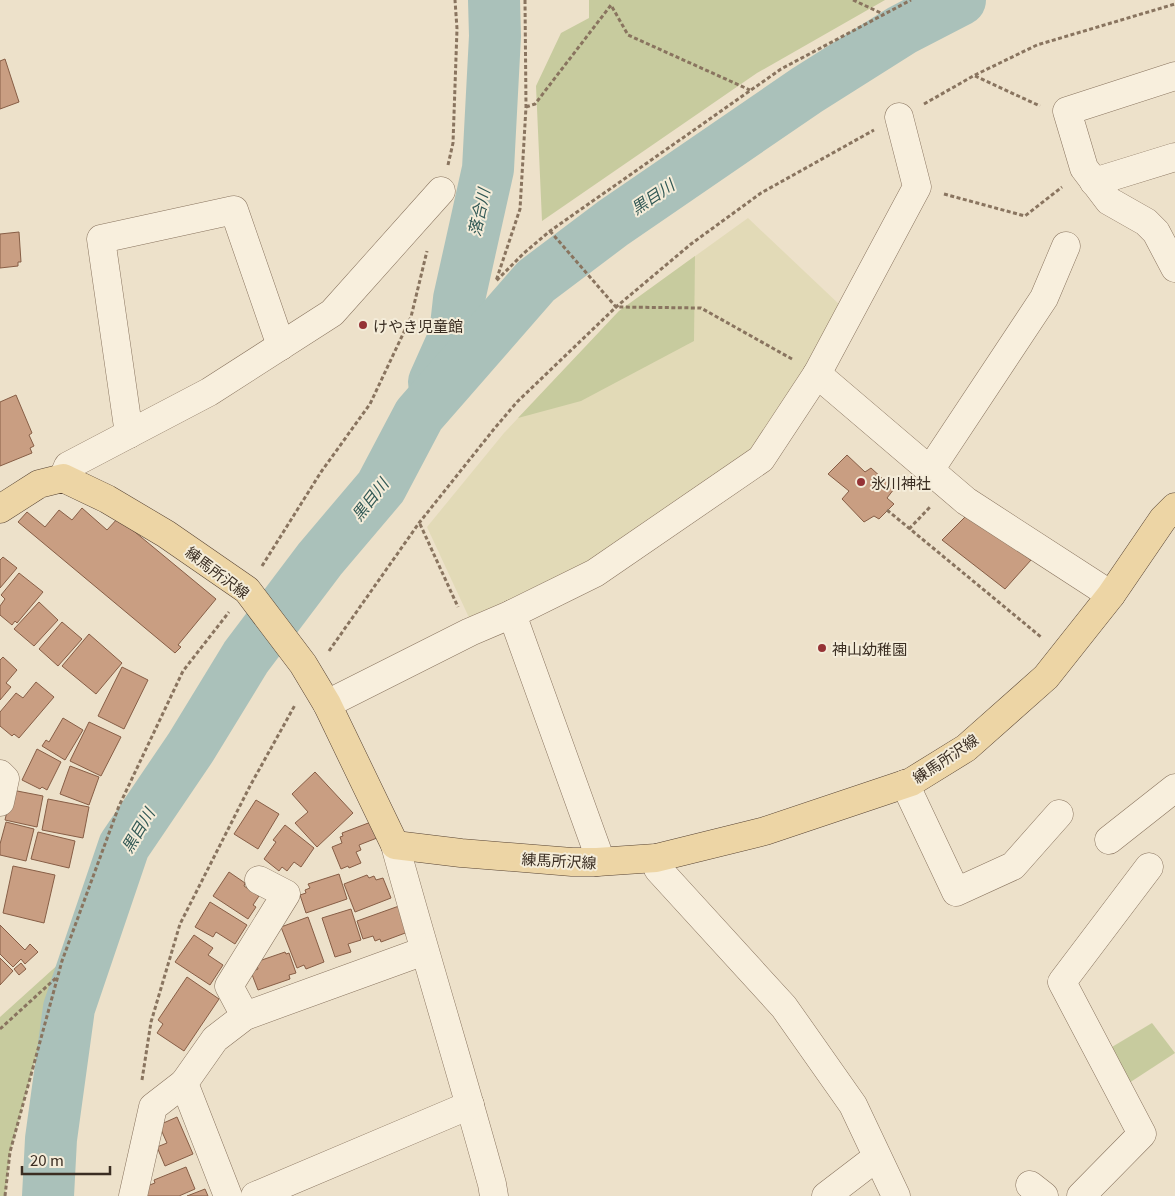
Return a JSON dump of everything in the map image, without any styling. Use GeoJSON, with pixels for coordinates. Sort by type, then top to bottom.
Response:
{"type":"FeatureCollection","features":[{"type":"Feature","properties":{"kind":"main road","name":"練馬所沢線"},"geometry":{"type":"LineString","coordinates":[[63,478],[107,499],[166,534],[247,590],[307,670],[327,704],[395,845],[460,853],[597,862],[656,858],[765,831],[905,784],[966,748],[1046,677],[1110,595],[1163,519],[1175,507]]}},
{"type":"Feature","properties":{"kind":"main road"},"geometry":{"type":"LineString","coordinates":[[0,509],[39,484],[63,478]]}},
{"type":"Feature","properties":{"kind":"street"},"geometry":{"type":"LineString","coordinates":[[1175,76],[1067,111],[1089,175],[1109,201],[1146,222],[1156,232],[1175,268]]}},
{"type":"Feature","properties":{"kind":"street"},"geometry":{"type":"LineString","coordinates":[[327,704],[470,632],[512,614],[595,573],[761,459],[817,374],[917,187],[899,118]]}},
{"type":"Feature","properties":{"kind":"street"},"geometry":{"type":"LineString","coordinates":[[1089,175],[1175,157]]}},
{"type":"Feature","properties":{"kind":"street"},"geometry":{"type":"LineString","coordinates":[[63,478],[68,466],[210,392],[332,313],[441,191]]}},
{"type":"Feature","properties":{"kind":"street"},"geometry":{"type":"LineString","coordinates":[[129,434],[101,239],[234,210],[281,346]]}},
{"type":"Feature","properties":{"kind":"street"},"geometry":{"type":"LineString","coordinates":[[930,470],[1044,298],[1066,246]]}},
{"type":"Feature","properties":{"kind":"street"},"geometry":{"type":"LineString","coordinates":[[817,374],[966,501],[1110,595]]}},
{"type":"Feature","properties":{"kind":"street"},"geometry":{"type":"LineString","coordinates":[[512,614],[598,853],[597,862]]}},
{"type":"Feature","properties":{"kind":"street"},"geometry":{"type":"LineString","coordinates":[[0,774],[5,779],[0,802]]}},
{"type":"Feature","properties":{"kind":"street"},"geometry":{"type":"LineString","coordinates":[[905,784],[956,892],[1013,866],[1059,814]]}},
{"type":"Feature","properties":{"kind":"street"},"geometry":{"type":"LineString","coordinates":[[1109,840],[1175,788]]}},
{"type":"Feature","properties":{"kind":"street"},"geometry":{"type":"LineString","coordinates":[[395,845],[424,951],[470,1105],[494,1196]]}},
{"type":"Feature","properties":{"kind":"street"},"geometry":{"type":"LineString","coordinates":[[656,858],[658,869],[784,1007],[853,1105],[896,1196]]}},
{"type":"Feature","properties":{"kind":"street"},"geometry":{"type":"LineString","coordinates":[[1081,1196],[1142,1134],[1062,982],[1148,867]]}},
{"type":"Feature","properties":{"kind":"street"},"geometry":{"type":"LineString","coordinates":[[245,1016],[229,986],[286,894],[260,880]]}},
{"type":"Feature","properties":{"kind":"street"},"geometry":{"type":"LineString","coordinates":[[133,1196],[154,1107],[184,1083],[215,1039],[245,1016],[424,951]]}},
{"type":"Feature","properties":{"kind":"street"},"geometry":{"type":"LineString","coordinates":[[184,1083],[228,1196]]}},
{"type":"Feature","properties":{"kind":"street"},"geometry":{"type":"LineString","coordinates":[[255,1196],[470,1105]]}},
{"type":"Feature","properties":{"kind":"street"},"geometry":{"type":"LineString","coordinates":[[826,1196],[877,1157]]}},
{"type":"Feature","properties":{"kind":"path"},"geometry":{"type":"LineString","coordinates":[[441,191],[454,143],[457,29],[455,0]]}},
{"type":"Feature","properties":{"kind":"path"},"geometry":{"type":"LineString","coordinates":[[526,0],[526,107],[520,208],[496,281],[524,253],[550,231],[781,69],[911,0]]}},
{"type":"Feature","properties":{"kind":"path"},"geometry":{"type":"LineString","coordinates":[[610,0],[628,35],[750,90]]}},
{"type":"Feature","properties":{"kind":"path"},"geometry":{"type":"LineString","coordinates":[[853,0],[884,14]]}},
{"type":"Feature","properties":{"kind":"path"},"geometry":{"type":"LineString","coordinates":[[154,1107],[141,1079],[151,1022],[180,924],[307,670],[419,524],[517,402],[616,307],[691,244],[761,193],[975,75],[1037,45],[1175,4]]}},
{"type":"Feature","properties":{"kind":"path"},"geometry":{"type":"LineString","coordinates":[[526,107],[536,104],[612,5]]}},
{"type":"Feature","properties":{"kind":"path"},"geometry":{"type":"LineString","coordinates":[[975,75],[1038,105],[1067,111]]}},
{"type":"Feature","properties":{"kind":"path"},"geometry":{"type":"LineString","coordinates":[[917,187],[1025,216],[1089,175]]}},
{"type":"Feature","properties":{"kind":"path"},"geometry":{"type":"LineString","coordinates":[[550,231],[616,307],[701,308],[817,374]]}},
{"type":"Feature","properties":{"kind":"path"},"geometry":{"type":"LineString","coordinates":[[5,1196],[10,1152],[58,976],[119,806],[183,671],[247,590],[321,472],[370,404],[411,318],[428,250]]}},
{"type":"Feature","properties":{"kind":"path"},"geometry":{"type":"LineString","coordinates":[[887,510],[1064,656]]}},
{"type":"Feature","properties":{"kind":"path"},"geometry":{"type":"LineString","coordinates":[[419,524],[470,632]]}},
{"type":"Feature","properties":{"kind":"path"},"geometry":{"type":"LineString","coordinates":[[0,1029],[58,976]]}},
{"type":"Feature","properties":{"kind":"shaded area"},"geometry":{"type":"Polygon","coordinates":[[[748,218],[841,306],[756,454],[593,566],[472,624],[427,527],[504,433],[619,311],[748,218]]]}},
{"type":"Feature","properties":{"kind":"green space"},"geometry":{"type":"Polygon","coordinates":[[[589,0],[885,0],[757,73],[542,221],[536,86],[561,33],[589,18],[589,0]]]}},
{"type":"Feature","properties":{"kind":"green space"},"geometry":{"type":"Polygon","coordinates":[[[695,256],[694,341],[581,401],[518,418],[619,311],[695,256]]]}},
{"type":"Feature","properties":{"kind":"green space"},"geometry":{"type":"Polygon","coordinates":[[[62,961],[10,1152],[5,1196],[0,1196],[0,1017],[62,961]]]}},
{"type":"Feature","properties":{"kind":"green space"},"geometry":{"type":"Polygon","coordinates":[[[1152,1023],[1175,1053],[1129,1083],[1112,1047],[1152,1023]]]}},
{"type":"Feature","properties":{"kind":"building"},"geometry":{"type":"Polygon","coordinates":[[[5,59],[19,102],[0,109],[0,61],[5,59]]]}},
{"type":"Feature","properties":{"kind":"building"},"geometry":{"type":"Polygon","coordinates":[[[19,232],[21,262],[18,262],[18,266],[0,268],[0,234],[19,232]]]}},
{"type":"Feature","properties":{"kind":"building"},"geometry":{"type":"Polygon","coordinates":[[[16,395],[32,433],[29,435],[34,446],[30,448],[32,453],[0,466],[0,402],[16,395]]]}},
{"type":"Feature","properties":{"kind":"building","name":"氷川神社"},"geometry":{"type":"Polygon","coordinates":[[[847,455],[865,472],[871,468],[894,489],[887,498],[894,504],[879,519],[874,516],[864,522],[842,499],[849,491],[828,474],[847,455]]]}},
{"type":"Feature","properties":{"kind":"building"},"geometry":{"type":"Polygon","coordinates":[[[82,508],[107,530],[118,518],[216,599],[178,645],[181,647],[175,653],[18,522],[27,512],[45,527],[59,510],[72,520],[82,508]]]}},
{"type":"Feature","properties":{"kind":"building"},"geometry":{"type":"Polygon","coordinates":[[[968,514],[1031,560],[1005,589],[942,540],[968,514]]]}},
{"type":"Feature","properties":{"kind":"building"},"geometry":{"type":"Polygon","coordinates":[[[3,557],[17,568],[0,588],[0,560],[3,557]]]}},
{"type":"Feature","properties":{"kind":"building"},"geometry":{"type":"Polygon","coordinates":[[[19,573],[43,592],[17,623],[15,621],[12,625],[0,615],[0,606],[5,599],[1,595],[19,573]]]}},
{"type":"Feature","properties":{"kind":"building"},"geometry":{"type":"Polygon","coordinates":[[[39,602],[58,620],[34,646],[14,629],[39,602]]]}},
{"type":"Feature","properties":{"kind":"building"},"geometry":{"type":"Polygon","coordinates":[[[62,622],[82,639],[58,666],[39,649],[62,622]]]}},
{"type":"Feature","properties":{"kind":"building"},"geometry":{"type":"Polygon","coordinates":[[[89,634],[122,663],[96,694],[62,666],[89,634]]]}},
{"type":"Feature","properties":{"kind":"building"},"geometry":{"type":"Polygon","coordinates":[[[3,657],[17,670],[6,683],[11,687],[0,700],[0,660],[3,657]]]}},
{"type":"Feature","properties":{"kind":"building"},"geometry":{"type":"Polygon","coordinates":[[[122,667],[148,680],[124,729],[98,716],[122,667]]]}},
{"type":"Feature","properties":{"kind":"building"},"geometry":{"type":"Polygon","coordinates":[[[36,682],[54,697],[19,738],[14,734],[12,736],[0,726],[0,712],[16,693],[23,698],[36,682]]]}},
{"type":"Feature","properties":{"kind":"building"},"geometry":{"type":"Polygon","coordinates":[[[63,718],[83,730],[65,760],[42,746],[46,740],[49,742],[63,718]]]}},
{"type":"Feature","properties":{"kind":"building"},"geometry":{"type":"Polygon","coordinates":[[[89,722],[121,737],[101,776],[70,761],[89,722]]]}},
{"type":"Feature","properties":{"kind":"building"},"geometry":{"type":"Polygon","coordinates":[[[37,749],[61,762],[47,790],[42,787],[40,789],[22,780],[37,749]]]}},
{"type":"Feature","properties":{"kind":"building"},"geometry":{"type":"Polygon","coordinates":[[[70,766],[99,777],[89,805],[60,794],[70,766]]]}},
{"type":"Feature","properties":{"kind":"building"},"geometry":{"type":"Polygon","coordinates":[[[315,772],[353,813],[317,847],[295,823],[308,812],[292,794],[315,772]]]}},
{"type":"Feature","properties":{"kind":"building"},"geometry":{"type":"Polygon","coordinates":[[[12,790],[43,796],[37,827],[5,820],[12,790]]]}},
{"type":"Feature","properties":{"kind":"building"},"geometry":{"type":"Polygon","coordinates":[[[48,799],[89,807],[83,838],[42,830],[48,799]]]}},
{"type":"Feature","properties":{"kind":"building"},"geometry":{"type":"Polygon","coordinates":[[[256,800],[279,814],[258,849],[234,834],[256,800]]]}},
{"type":"Feature","properties":{"kind":"building"},"geometry":{"type":"Polygon","coordinates":[[[6,822],[34,829],[26,861],[0,855],[0,844],[6,822]]]}},
{"type":"Feature","properties":{"kind":"building"},"geometry":{"type":"Polygon","coordinates":[[[371,822],[377,838],[359,845],[361,850],[356,852],[361,863],[341,869],[332,847],[342,843],[340,837],[343,836],[342,833],[371,822]]]}},
{"type":"Feature","properties":{"kind":"building"},"geometry":{"type":"Polygon","coordinates":[[[285,825],[314,848],[301,867],[294,862],[287,871],[282,867],[279,871],[264,859],[276,842],[273,840],[285,825]]]}},
{"type":"Feature","properties":{"kind":"building"},"geometry":{"type":"Polygon","coordinates":[[[38,832],[75,841],[69,868],[31,859],[38,832]]]}},
{"type":"Feature","properties":{"kind":"building"},"geometry":{"type":"Polygon","coordinates":[[[13,866],[55,875],[44,923],[3,913],[13,866]]]}},
{"type":"Feature","properties":{"kind":"building"},"geometry":{"type":"Polygon","coordinates":[[[229,872],[245,883],[244,886],[259,896],[253,905],[256,907],[248,919],[213,896],[229,872]]]}},
{"type":"Feature","properties":{"kind":"building"},"geometry":{"type":"Polygon","coordinates":[[[339,874],[347,899],[306,913],[300,895],[306,893],[305,890],[310,888],[308,884],[339,874]]]}},
{"type":"Feature","properties":{"kind":"building"},"geometry":{"type":"Polygon","coordinates":[[[367,875],[369,878],[374,876],[376,880],[383,878],[391,898],[355,912],[344,884],[367,875]]]}},
{"type":"Feature","properties":{"kind":"building"},"geometry":{"type":"Polygon","coordinates":[[[210,902],[247,925],[235,944],[216,932],[213,937],[195,927],[210,902]]]}},
{"type":"Feature","properties":{"kind":"building"},"geometry":{"type":"Polygon","coordinates":[[[399,906],[408,932],[381,942],[380,939],[375,941],[373,936],[363,939],[357,921],[399,906]]]}},
{"type":"Feature","properties":{"kind":"building"},"geometry":{"type":"Polygon","coordinates":[[[351,909],[361,940],[348,944],[351,952],[335,957],[322,918],[351,909]]]}},
{"type":"Feature","properties":{"kind":"building"},"geometry":{"type":"Polygon","coordinates":[[[308,917],[324,962],[306,969],[304,965],[297,968],[281,927],[308,917]]]}},
{"type":"Feature","properties":{"kind":"building"},"geometry":{"type":"Polygon","coordinates":[[[0,925],[25,950],[30,944],[38,952],[25,964],[21,959],[13,967],[0,954],[0,925]]]}},
{"type":"Feature","properties":{"kind":"building"},"geometry":{"type":"Polygon","coordinates":[[[194,935],[213,948],[208,955],[223,965],[210,985],[175,962],[194,935]]]}},
{"type":"Feature","properties":{"kind":"building"},"geometry":{"type":"Polygon","coordinates":[[[285,952],[286,954],[289,953],[296,973],[289,975],[290,979],[258,990],[251,972],[258,969],[256,962],[285,952]]]}},
{"type":"Feature","properties":{"kind":"building"},"geometry":{"type":"Polygon","coordinates":[[[0,958],[13,971],[0,985],[0,958]]]}},
{"type":"Feature","properties":{"kind":"building"},"geometry":{"type":"Polygon","coordinates":[[[21,963],[26,969],[19,975],[14,969],[21,963]]]}},
{"type":"Feature","properties":{"kind":"building"},"geometry":{"type":"Polygon","coordinates":[[[187,977],[219,999],[184,1051],[157,1033],[163,1024],[158,1020],[187,977]]]}},
{"type":"Feature","properties":{"kind":"building"},"geometry":{"type":"Polygon","coordinates":[[[177,1117],[193,1154],[165,1166],[157,1147],[167,1143],[159,1125],[177,1117]]]}},
{"type":"Feature","properties":{"kind":"building"},"geometry":{"type":"Polygon","coordinates":[[[186,1167],[195,1189],[179,1196],[145,1196],[147,1186],[155,1183],[154,1180],[186,1167]]]}},
{"type":"Feature","properties":{"kind":"building"},"geometry":{"type":"Polygon","coordinates":[[[205,1189],[208,1196],[187,1196],[205,1189]]]}},
{"type":"Feature","properties":{"kind":"waterway","name":"落合川"},"geometry":{"type":"LineString","coordinates":[[434,382],[455,335],[459,299],[488,169],[495,36],[494,0]]}},
{"type":"Feature","properties":{"kind":"waterway","name":"黒目川"},"geometry":{"type":"LineString","coordinates":[[48,1196],[51,1139],[69,1008],[124,846],[191,747],[246,657],[320,559],[381,487],[419,415],[536,281],[613,223],[807,90],[902,30],[960,0]]}},
{"type":"Feature","properties":{"kind":"place","name":"けやき児童館"},"geometry":{"type":"Point","coordinates":[363,325]}},
{"type":"Feature","properties":{"kind":"place","name":"氷川神社"},"geometry":{"type":"Point","coordinates":[861,482]}},
{"type":"Feature","properties":{"kind":"place","name":"神山幼稚園"},"geometry":{"type":"Point","coordinates":[822,648]}}]}
